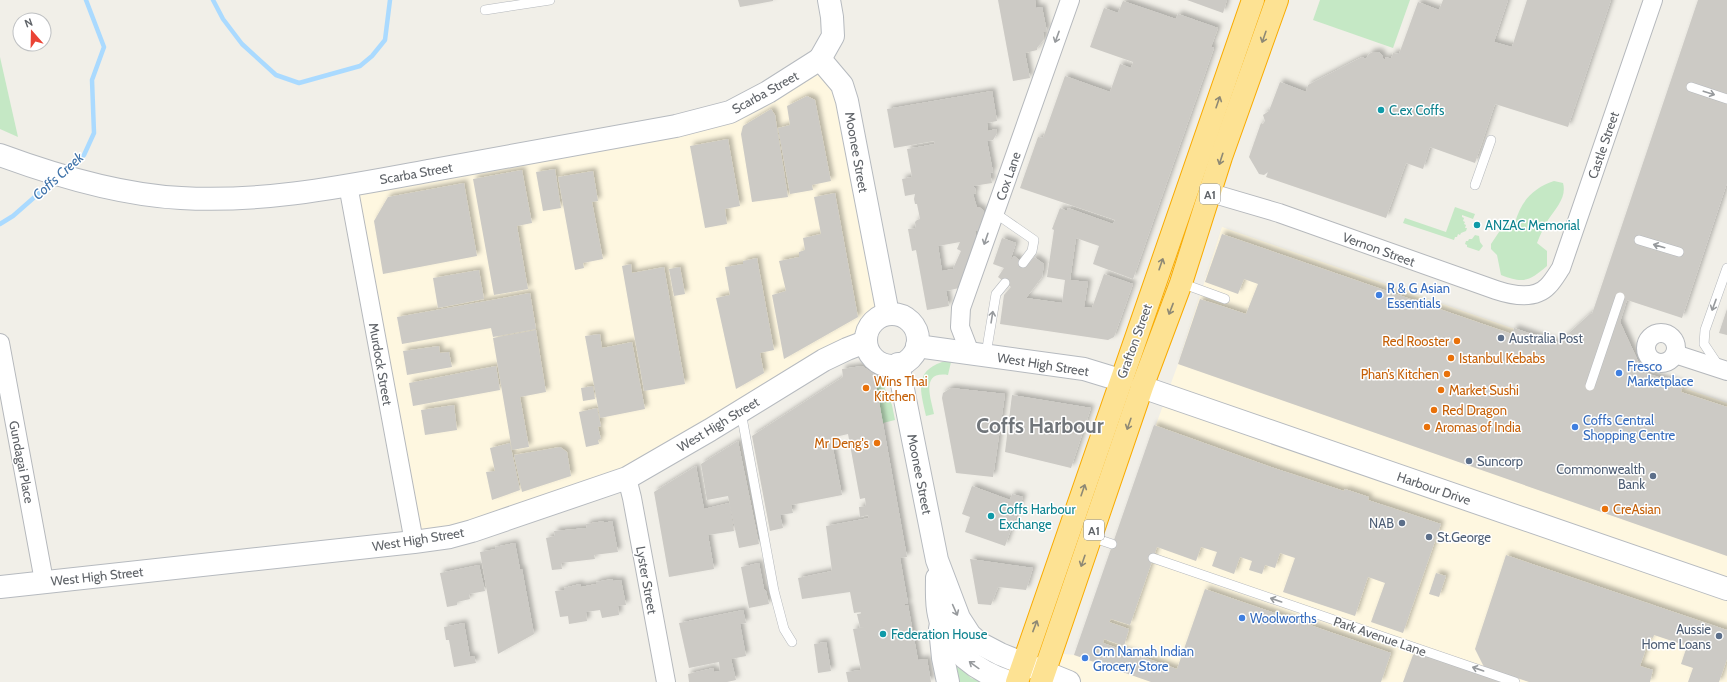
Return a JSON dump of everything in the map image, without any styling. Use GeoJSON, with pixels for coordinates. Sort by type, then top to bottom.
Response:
{"type":"FeatureCollection","features":[{"type":"Feature","properties":{"kind":"highway","name":"Grafton Street"},"geometry":{"type":"LineString","coordinates":[[1020,672],[1253,0]]}},
{"type":"Feature","properties":{"kind":"highway","name":"Grafton Street"},"geometry":{"type":"LineString","coordinates":[[1043,677],[1142,387],[1181,283],[1221,157],[1277,0]]}},
{"type":"Feature","properties":{"kind":"highway"},"geometry":{"type":"LineString","coordinates":[[1120,380],[1142,387]]}},
{"type":"Feature","properties":{"kind":"street"},"geometry":{"type":"LineString","coordinates":[[820,59],[833,36],[829,0]]}},
{"type":"Feature","properties":{"kind":"street","name":"Cox Lane"},"geometry":{"type":"LineString","coordinates":[[978,353],[960,327],[961,308],[1070,0]]}},
{"type":"Feature","properties":{"kind":"street","name":"Castle Street"},"geometry":{"type":"LineString","coordinates":[[1547,288],[1561,268],[1564,260],[1653,0]]}},
{"type":"Feature","properties":{"kind":"street","name":"Scarba Street"},"geometry":{"type":"LineString","coordinates":[[0,155],[29,166],[102,186],[137,193],[180,198],[232,200],[286,195],[676,126],[730,112],[768,92],[820,59]]}},
{"type":"Feature","properties":{"kind":"street","name":"Moonee Street"},"geometry":{"type":"LineString","coordinates":[[820,59],[842,85],[847,101],[888,314]]}},
{"type":"Feature","properties":{"kind":"street","name":"Murdock Street"},"geometry":{"type":"LineString","coordinates":[[348,185],[414,542]]}},
{"type":"Feature","properties":{"kind":"street","name":"Vernon Street"},"geometry":{"type":"LineString","coordinates":[[1211,192],[1279,213],[1455,276],[1510,294],[1524,295],[1535,293],[1547,288]]}},
{"type":"Feature","properties":{"kind":"street"},"geometry":{"type":"LineString","coordinates":[[888,314],[897,314],[905,317],[911,322],[916,330],[917,346],[910,358],[891,366],[877,361],[872,356],[866,344],[868,329],[873,322],[888,314]]}},
{"type":"Feature","properties":{"kind":"street","name":"Gundagai Place"},"geometry":{"type":"LineString","coordinates":[[0,343],[44,581]]}},
{"type":"Feature","properties":{"kind":"street","name":"West High Street"},"geometry":{"type":"LineString","coordinates":[[0,587],[44,581],[414,542],[450,537],[472,531],[627,478],[824,360],[860,344],[866,344]]}},
{"type":"Feature","properties":{"kind":"street","name":"West High Street"},"geometry":{"type":"LineString","coordinates":[[917,346],[978,353],[1084,369],[1120,380]]}},
{"type":"Feature","properties":{"kind":"street"},"geometry":{"type":"LineString","coordinates":[[1675,354],[1724,370]]}},
{"type":"Feature","properties":{"kind":"street","name":"Moonee Street"},"geometry":{"type":"LineString","coordinates":[[898,364],[937,560]]}},
{"type":"Feature","properties":{"kind":"street","name":"Harbour Drive"},"geometry":{"type":"LineString","coordinates":[[1142,387],[1727,589]]}},
{"type":"Feature","properties":{"kind":"street","name":"Lyster Street"},"geometry":{"type":"LineString","coordinates":[[627,478],[666,682]]}},
{"type":"Feature","properties":{"kind":"street"},"geometry":{"type":"LineString","coordinates":[[937,560],[937,605],[943,658],[948,682]]}},
{"type":"Feature","properties":{"kind":"street"},"geometry":{"type":"LineString","coordinates":[[937,560],[952,604],[963,627],[970,635],[1020,672],[1069,682]]}},
{"type":"Feature","properties":{"kind":"street"},"geometry":{"type":"LineString","coordinates":[[939,617],[945,632],[961,655],[982,671],[1009,682]]}},
{"type":"Feature","properties":{"kind":"lane"},"geometry":{"type":"LineString","coordinates":[[485,10],[550,0]]}},
{"type":"Feature","properties":{"kind":"lane"},"geometry":{"type":"LineString","coordinates":[[1691,87],[1727,98]]}},
{"type":"Feature","properties":{"kind":"lane"},"geometry":{"type":"LineString","coordinates":[[1475,185],[1491,140]]}},
{"type":"Feature","properties":{"kind":"lane"},"geometry":{"type":"LineString","coordinates":[[994,213],[1034,240],[1032,251],[1023,263]]}},
{"type":"Feature","properties":{"kind":"lane"},"geometry":{"type":"LineString","coordinates":[[1639,240],[1679,252]]}},
{"type":"Feature","properties":{"kind":"lane"},"geometry":{"type":"LineString","coordinates":[[1724,370],[1704,344],[1705,330],[1727,268]]}},
{"type":"Feature","properties":{"kind":"lane"},"geometry":{"type":"LineString","coordinates":[[978,353],[996,294],[1005,283]]}},
{"type":"Feature","properties":{"kind":"lane"},"geometry":{"type":"LineString","coordinates":[[1181,283],[1225,299]]}},
{"type":"Feature","properties":{"kind":"lane"},"geometry":{"type":"LineString","coordinates":[[1590,386],[1620,297]]}},
{"type":"Feature","properties":{"kind":"lane"},"geometry":{"type":"LineString","coordinates":[[741,411],[774,590],[784,629],[792,642]]}},
{"type":"Feature","properties":{"kind":"lane"},"geometry":{"type":"LineString","coordinates":[[1091,537],[1112,544]]}},
{"type":"Feature","properties":{"kind":"lane","name":"Park Avenue Lane"},"geometry":{"type":"LineString","coordinates":[[1153,558],[1515,682]]}},
{"type":"Feature","properties":{"kind":"shaded area"},"geometry":{"type":"Polygon","coordinates":[[[820,59],[842,85],[880,317],[873,322],[868,329],[866,337],[627,478],[414,542],[348,185],[676,126],[820,59]]]}},
{"type":"Feature","properties":{"kind":"shaded area"},"geometry":{"type":"Polygon","coordinates":[[[1222,227],[1727,403],[1727,682],[1041,682],[1052,653],[1075,655],[1116,535],[1178,364],[1222,227]]]}},
{"type":"Feature","properties":{"kind":"green space"},"geometry":{"type":"Polygon","coordinates":[[[1320,0],[1410,0],[1393,48],[1313,20],[1320,0]]]}},
{"type":"Feature","properties":{"kind":"green space"},"geometry":{"type":"Polygon","coordinates":[[[0,57],[18,137],[0,129],[0,57]]]}},
{"type":"Feature","properties":{"kind":"green space"},"geometry":{"type":"Polygon","coordinates":[[[1554,181],[1563,183],[1564,188],[1562,198],[1548,220],[1537,243],[1547,251],[1547,266],[1526,280],[1515,280],[1501,275],[1497,255],[1491,249],[1491,244],[1503,226],[1515,223],[1524,202],[1529,196],[1540,187],[1554,181]]]}},
{"type":"Feature","properties":{"kind":"green space"},"geometry":{"type":"Polygon","coordinates":[[[1455,207],[1475,214],[1473,219],[1462,215],[1464,218],[1463,221],[1465,222],[1464,224],[1466,225],[1465,228],[1467,228],[1466,231],[1460,235],[1458,234],[1454,240],[1403,223],[1405,218],[1446,232],[1455,207]]]}},
{"type":"Feature","properties":{"kind":"green space"},"geometry":{"type":"Polygon","coordinates":[[[1475,235],[1479,236],[1480,242],[1483,246],[1479,251],[1467,247],[1465,244],[1466,241],[1472,239],[1475,235]]]}},
{"type":"Feature","properties":{"kind":"green space"},"geometry":{"type":"Polygon","coordinates":[[[942,362],[951,362],[948,375],[939,375],[930,381],[929,387],[934,414],[926,416],[921,391],[923,377],[933,366],[942,362]]]}},
{"type":"Feature","properties":{"kind":"green space"},"geometry":{"type":"Polygon","coordinates":[[[880,377],[892,405],[895,420],[883,423],[875,379],[880,377]]]}},
{"type":"Feature","properties":{"kind":"green space"},"geometry":{"type":"Polygon","coordinates":[[[950,656],[971,678],[983,682],[953,682],[950,656]]]}},
{"type":"Feature","properties":{"kind":"building"},"geometry":{"type":"Polygon","coordinates":[[[738,0],[773,0],[773,1],[740,7],[738,0]]]}},
{"type":"Feature","properties":{"kind":"building"},"geometry":{"type":"Polygon","coordinates":[[[998,0],[1035,0],[1036,8],[1042,7],[1047,32],[1043,32],[1044,39],[1037,50],[1025,53],[1030,78],[1013,81],[998,0]]]}},
{"type":"Feature","properties":{"kind":"building"},"geometry":{"type":"Polygon","coordinates":[[[1187,0],[1227,0],[1223,13],[1187,0]]]}},
{"type":"Feature","properties":{"kind":"building","name":"C.ex Coffs"},"geometry":{"type":"Polygon","coordinates":[[[1443,0],[1508,0],[1494,42],[1512,47],[1527,0],[1611,0],[1568,127],[1495,104],[1475,163],[1430,147],[1423,169],[1406,163],[1386,218],[1266,177],[1268,172],[1264,175],[1259,174],[1249,157],[1261,123],[1263,124],[1265,121],[1263,115],[1269,111],[1280,82],[1306,92],[1308,85],[1362,57],[1366,59],[1369,54],[1373,52],[1379,52],[1384,61],[1386,57],[1391,59],[1393,53],[1399,54],[1418,2],[1439,10],[1443,0]]]}},
{"type":"Feature","properties":{"kind":"building"},"geometry":{"type":"Polygon","coordinates":[[[1698,0],[1727,0],[1727,183],[1682,318],[1627,300],[1620,322],[1643,372],[1683,385],[1681,392],[1727,407],[1727,556],[1178,364],[1200,299],[1246,314],[1258,284],[1244,279],[1238,294],[1205,282],[1222,234],[1512,334],[1514,328],[1558,343],[1591,313],[1592,314],[1698,0]]]}},
{"type":"Feature","properties":{"kind":"building"},"geometry":{"type":"Polygon","coordinates":[[[1123,1],[1176,19],[1178,14],[1218,28],[1211,47],[1214,48],[1133,279],[1093,264],[1099,246],[1076,238],[1070,280],[1088,282],[1084,307],[1092,308],[1104,274],[1133,284],[1114,337],[1108,340],[1000,324],[1004,295],[1011,287],[998,277],[1004,268],[993,264],[1002,238],[1016,243],[1010,261],[1014,256],[1027,266],[1034,257],[1044,264],[1042,277],[1026,298],[1062,303],[1065,280],[1047,277],[1054,230],[1052,229],[1060,208],[1067,211],[1068,208],[1113,224],[1115,220],[1020,188],[1038,137],[1043,138],[1065,76],[1110,92],[1120,64],[1131,68],[1133,62],[1090,47],[1104,8],[1118,13],[1123,1]]]}},
{"type":"Feature","properties":{"kind":"building"},"geometry":{"type":"Polygon","coordinates":[[[992,91],[997,121],[987,123],[988,131],[996,129],[997,133],[993,140],[987,141],[993,172],[990,173],[992,183],[973,186],[976,193],[973,194],[977,208],[979,207],[983,210],[984,215],[979,231],[975,231],[977,239],[959,288],[946,291],[949,306],[927,310],[916,250],[912,251],[908,229],[916,228],[915,222],[920,219],[917,204],[915,204],[914,199],[915,194],[905,196],[902,179],[912,177],[907,149],[935,144],[934,141],[894,148],[887,109],[992,91]],[[960,242],[938,246],[942,271],[953,269],[961,251],[957,249],[960,242]]]}},
{"type":"Feature","properties":{"kind":"building"},"geometry":{"type":"Polygon","coordinates":[[[807,96],[815,100],[831,181],[812,185],[813,190],[790,194],[778,128],[790,125],[787,106],[807,96]]]}},
{"type":"Feature","properties":{"kind":"building"},"geometry":{"type":"Polygon","coordinates":[[[771,109],[775,115],[788,197],[752,202],[741,134],[743,126],[771,109]]]}},
{"type":"Feature","properties":{"kind":"building"},"geometry":{"type":"Polygon","coordinates":[[[728,139],[740,206],[725,209],[727,224],[705,228],[690,146],[728,139]]]}},
{"type":"Feature","properties":{"kind":"building"},"geometry":{"type":"Polygon","coordinates":[[[555,169],[561,208],[543,211],[536,172],[555,169]]]}},
{"type":"Feature","properties":{"kind":"building"},"geometry":{"type":"Polygon","coordinates":[[[522,170],[532,223],[517,226],[528,289],[494,295],[473,179],[522,170]]]}},
{"type":"Feature","properties":{"kind":"building"},"geometry":{"type":"Polygon","coordinates":[[[593,171],[598,201],[592,202],[603,259],[583,263],[584,268],[575,270],[558,177],[593,171]]]}},
{"type":"Feature","properties":{"kind":"building"},"geometry":{"type":"Polygon","coordinates":[[[464,183],[477,256],[383,274],[374,221],[388,197],[464,183]]]}},
{"type":"Feature","properties":{"kind":"building"},"geometry":{"type":"Polygon","coordinates":[[[835,193],[858,317],[784,359],[772,295],[786,291],[779,261],[799,257],[799,252],[805,250],[803,238],[821,234],[814,197],[835,193]]]}},
{"type":"Feature","properties":{"kind":"building"},"geometry":{"type":"Polygon","coordinates":[[[757,258],[774,350],[760,353],[764,373],[736,389],[716,298],[730,295],[725,267],[743,264],[743,261],[757,258]]]}},
{"type":"Feature","properties":{"kind":"building"},"geometry":{"type":"Polygon","coordinates":[[[631,264],[632,273],[664,267],[685,384],[644,391],[622,266],[631,264]]]}},
{"type":"Feature","properties":{"kind":"building"},"geometry":{"type":"Polygon","coordinates":[[[680,267],[685,294],[674,296],[669,269],[680,267]]]}},
{"type":"Feature","properties":{"kind":"building"},"geometry":{"type":"Polygon","coordinates":[[[479,270],[484,299],[438,308],[433,278],[479,270]]]}},
{"type":"Feature","properties":{"kind":"building"},"geometry":{"type":"Polygon","coordinates":[[[530,293],[536,329],[493,337],[491,328],[402,344],[397,317],[530,293]]]}},
{"type":"Feature","properties":{"kind":"building"},"geometry":{"type":"Polygon","coordinates":[[[1727,309],[1727,335],[1719,333],[1727,309]]]}},
{"type":"Feature","properties":{"kind":"building"},"geometry":{"type":"Polygon","coordinates":[[[536,330],[546,392],[520,397],[529,447],[512,450],[493,338],[536,330]]]}},
{"type":"Feature","properties":{"kind":"building"},"geometry":{"type":"Polygon","coordinates":[[[600,334],[602,348],[632,342],[645,409],[600,418],[585,336],[600,334]]]}},
{"type":"Feature","properties":{"kind":"building"},"geometry":{"type":"Polygon","coordinates":[[[439,346],[440,353],[449,352],[452,367],[407,375],[403,351],[439,346]]]}},
{"type":"Feature","properties":{"kind":"building"},"geometry":{"type":"Polygon","coordinates":[[[496,366],[500,390],[413,406],[409,383],[496,366]]]}},
{"type":"Feature","properties":{"kind":"building"},"geometry":{"type":"Polygon","coordinates":[[[862,366],[874,374],[907,557],[900,558],[908,603],[905,604],[905,606],[908,605],[918,660],[927,659],[931,682],[848,682],[846,672],[861,670],[853,629],[865,627],[860,627],[857,614],[861,614],[861,612],[854,613],[850,592],[802,599],[798,578],[832,571],[826,526],[869,518],[868,515],[860,517],[859,507],[866,506],[865,498],[860,499],[848,434],[831,438],[842,495],[791,505],[793,513],[780,515],[783,528],[770,531],[752,436],[843,377],[842,369],[862,366]]]}},
{"type":"Feature","properties":{"kind":"building"},"geometry":{"type":"Polygon","coordinates":[[[593,386],[595,399],[583,401],[581,388],[593,386]]]}},
{"type":"Feature","properties":{"kind":"building"},"geometry":{"type":"Polygon","coordinates":[[[951,388],[1005,394],[993,477],[956,473],[942,398],[943,393],[951,388]]]}},
{"type":"Feature","properties":{"kind":"building"},"geometry":{"type":"Polygon","coordinates":[[[1012,395],[1091,408],[1071,468],[1005,452],[1012,395]]]}},
{"type":"Feature","properties":{"kind":"building"},"geometry":{"type":"Polygon","coordinates":[[[454,405],[457,430],[425,435],[421,410],[454,405]]]}},
{"type":"Feature","properties":{"kind":"building"},"geometry":{"type":"Polygon","coordinates":[[[597,408],[601,426],[598,427],[601,439],[598,440],[599,444],[586,447],[579,412],[597,408]]]}},
{"type":"Feature","properties":{"kind":"building"},"geometry":{"type":"Polygon","coordinates":[[[1154,425],[1271,467],[1344,491],[1345,489],[1369,497],[1368,500],[1441,524],[1403,633],[1371,622],[1385,583],[1368,577],[1355,616],[1283,592],[1295,558],[1280,553],[1275,568],[1265,565],[1262,574],[1249,570],[1252,561],[1240,557],[1234,574],[1212,566],[1217,552],[1201,547],[1196,561],[1157,547],[1130,625],[1111,619],[1109,622],[1129,629],[1124,646],[1104,639],[1103,643],[1177,669],[1205,589],[1391,653],[1381,682],[1151,682],[1074,655],[1154,425]]]}},
{"type":"Feature","properties":{"kind":"building"},"geometry":{"type":"Polygon","coordinates":[[[738,441],[759,544],[739,548],[728,496],[707,500],[701,464],[738,441]]]}},
{"type":"Feature","properties":{"kind":"building"},"geometry":{"type":"Polygon","coordinates":[[[510,443],[520,490],[492,500],[486,472],[495,471],[490,448],[510,443]]]}},
{"type":"Feature","properties":{"kind":"building"},"geometry":{"type":"Polygon","coordinates":[[[560,447],[567,452],[571,476],[522,492],[514,455],[560,447]]]}},
{"type":"Feature","properties":{"kind":"building"},"geometry":{"type":"Polygon","coordinates":[[[696,466],[704,509],[729,503],[734,531],[708,535],[714,569],[669,577],[654,492],[696,466]]]}},
{"type":"Feature","properties":{"kind":"building","name":"Coffs Harbour Exchange"},"geometry":{"type":"Polygon","coordinates":[[[972,486],[1010,500],[1012,494],[1023,497],[1005,546],[965,532],[970,517],[962,514],[972,486]]]}},
{"type":"Feature","properties":{"kind":"building"},"geometry":{"type":"Polygon","coordinates":[[[604,521],[604,523],[612,521],[618,552],[594,555],[595,559],[561,563],[562,569],[552,570],[546,538],[555,536],[554,531],[587,528],[586,524],[604,521]]]}},
{"type":"Feature","properties":{"kind":"building"},"geometry":{"type":"Polygon","coordinates":[[[515,543],[520,569],[522,569],[534,634],[498,654],[480,552],[515,543]]]}},
{"type":"Feature","properties":{"kind":"building"},"geometry":{"type":"Polygon","coordinates":[[[1506,555],[1727,630],[1727,659],[1719,682],[1688,682],[1693,668],[1681,664],[1687,646],[1654,635],[1653,638],[1650,637],[1640,666],[1653,670],[1650,682],[1529,682],[1484,667],[1475,649],[1506,555]]]}},
{"type":"Feature","properties":{"kind":"building"},"geometry":{"type":"Polygon","coordinates":[[[970,559],[1033,568],[1026,590],[998,587],[991,605],[978,604],[970,559]]]}},
{"type":"Feature","properties":{"kind":"building"},"geometry":{"type":"Polygon","coordinates":[[[759,563],[764,589],[766,591],[769,604],[749,608],[741,567],[759,563]]]}},
{"type":"Feature","properties":{"kind":"building"},"geometry":{"type":"Polygon","coordinates":[[[479,565],[485,591],[469,594],[470,599],[457,602],[457,605],[447,607],[440,573],[479,565]]]}},
{"type":"Feature","properties":{"kind":"building"},"geometry":{"type":"Polygon","coordinates":[[[1436,573],[1446,576],[1439,597],[1429,594],[1436,573]]]}},
{"type":"Feature","properties":{"kind":"building"},"geometry":{"type":"Polygon","coordinates":[[[612,579],[613,581],[621,580],[626,605],[618,606],[619,615],[602,618],[600,610],[586,612],[587,621],[569,624],[568,616],[560,617],[555,591],[564,590],[564,588],[580,584],[581,587],[612,579]]]}},
{"type":"Feature","properties":{"kind":"building"},"geometry":{"type":"Polygon","coordinates":[[[743,610],[746,623],[740,624],[746,656],[731,659],[736,680],[727,682],[689,682],[688,674],[713,668],[714,672],[720,671],[719,662],[689,668],[679,623],[743,610]]]}},
{"type":"Feature","properties":{"kind":"building"},"geometry":{"type":"Polygon","coordinates":[[[464,623],[470,657],[474,656],[476,663],[454,667],[449,640],[446,640],[444,627],[464,623]]]}},
{"type":"Feature","properties":{"kind":"building"},"geometry":{"type":"Polygon","coordinates":[[[826,642],[831,671],[818,673],[814,644],[826,642]]]}},
{"type":"Feature","properties":{"kind":"building"},"geometry":{"type":"Polygon","coordinates":[[[1417,653],[1501,682],[1403,682],[1413,655],[1417,653]]]}},
{"type":"Feature","properties":{"kind":"waterway","name":"Coffs Creek"},"geometry":{"type":"LineString","coordinates":[[66,170],[84,155],[94,133],[92,80],[104,47],[86,0]]}},
{"type":"Feature","properties":{"kind":"waterway","name":"Coffs Creek"},"geometry":{"type":"LineString","coordinates":[[213,0],[223,19],[242,44],[276,75],[299,83],[360,66],[372,56],[385,40],[390,0]]}},
{"type":"Feature","properties":{"kind":"waterway","name":"Coffs Creek"},"geometry":{"type":"LineString","coordinates":[[0,224],[13,216],[54,180]]}},
{"type":"Feature","properties":{"kind":"place","name":"C.ex Coffs"},"geometry":{"type":"Point","coordinates":[1381,110]}},
{"type":"Feature","properties":{"kind":"place","name":"ANZAC Memorial"},"geometry":{"type":"Point","coordinates":[1477,225]}},
{"type":"Feature","properties":{"kind":"place","name":"R & G Asian Essentials"},"geometry":{"type":"Point","coordinates":[1379,295]}},
{"type":"Feature","properties":{"kind":"place","name":"Australia Post"},"geometry":{"type":"Point","coordinates":[1501,338]}},
{"type":"Feature","properties":{"kind":"place","name":"Red Rooster"},"geometry":{"type":"Point","coordinates":[1457,341]}},
{"type":"Feature","properties":{"kind":"place","name":"Istanbul Kebabs"},"geometry":{"type":"Point","coordinates":[1451,358]}},
{"type":"Feature","properties":{"kind":"place","name":"Fresco Marketplace"},"geometry":{"type":"Point","coordinates":[1619,373]}},
{"type":"Feature","properties":{"kind":"place","name":"Phan’s Kitchen"},"geometry":{"type":"Point","coordinates":[1447,374]}},
{"type":"Feature","properties":{"kind":"place","name":"Wins Thai Kitchen"},"geometry":{"type":"Point","coordinates":[866,388]}},
{"type":"Feature","properties":{"kind":"place","name":"Market Sushi"},"geometry":{"type":"Point","coordinates":[1441,390]}},
{"type":"Feature","properties":{"kind":"place","name":"Red Dragon"},"geometry":{"type":"Point","coordinates":[1434,410]}},
{"type":"Feature","properties":{"kind":"place","name":"Aromas of India"},"geometry":{"type":"Point","coordinates":[1427,427]}},
{"type":"Feature","properties":{"kind":"place","name":"Coffs Central Shopping Centre"},"geometry":{"type":"Point","coordinates":[1575,427]}},
{"type":"Feature","properties":{"kind":"place","name":"Mr Deng's"},"geometry":{"type":"Point","coordinates":[877,443]}},
{"type":"Feature","properties":{"kind":"place","name":"Suncorp"},"geometry":{"type":"Point","coordinates":[1469,461]}},
{"type":"Feature","properties":{"kind":"place","name":"Commonwealth Bank"},"geometry":{"type":"Point","coordinates":[1653,476]}},
{"type":"Feature","properties":{"kind":"place","name":"CreAsian"},"geometry":{"type":"Point","coordinates":[1605,509]}},
{"type":"Feature","properties":{"kind":"place","name":"Coffs Harbour Exchange"},"geometry":{"type":"Point","coordinates":[991,516]}},
{"type":"Feature","properties":{"kind":"place","name":"NAB"},"geometry":{"type":"Point","coordinates":[1402,523]}},
{"type":"Feature","properties":{"kind":"place","name":"St.George"},"geometry":{"type":"Point","coordinates":[1429,537]}},
{"type":"Feature","properties":{"kind":"place","name":"Woolworths"},"geometry":{"type":"Point","coordinates":[1242,618]}},
{"type":"Feature","properties":{"kind":"place","name":"Federation House"},"geometry":{"type":"Point","coordinates":[883,634]}},
{"type":"Feature","properties":{"kind":"place","name":"Aussie Home Loans"},"geometry":{"type":"Point","coordinates":[1719,636]}},
{"type":"Feature","properties":{"kind":"place","name":"Om Namah Indian Grocery Store"},"geometry":{"type":"Point","coordinates":[1085,658]}},
{"type":"Feature","properties":{"kind":"district","name":"Coffs Harbour"},"geometry":{"type":"Point","coordinates":[1040,425]}}]}
